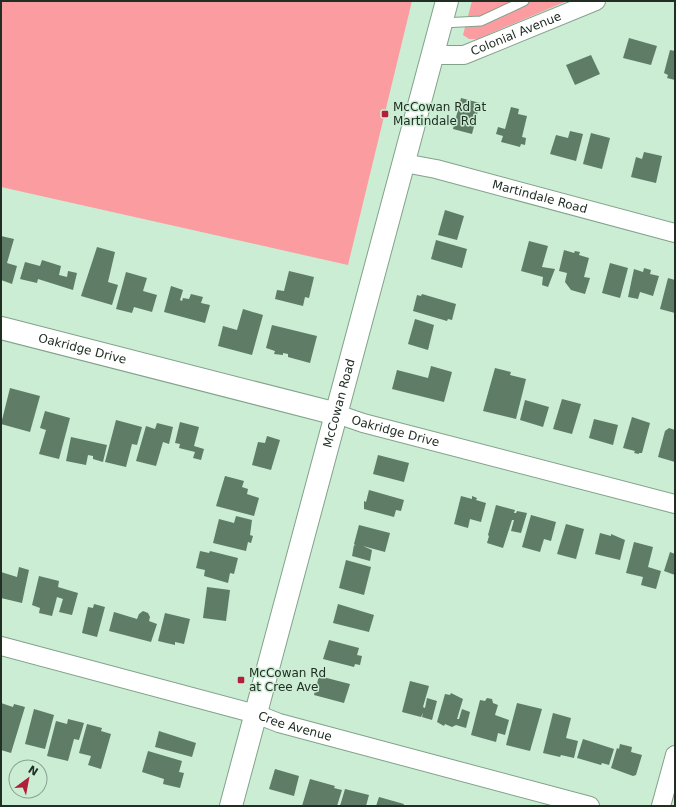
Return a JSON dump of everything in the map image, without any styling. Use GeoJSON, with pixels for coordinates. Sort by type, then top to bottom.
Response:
{"type":"FeatureCollection","features":[{"type":"Feature","properties":{"kind":"street","name":"McCowan Road"},"geometry":{"type":"LineString","coordinates":[[231,806],[447,1]]}},
{"type":"Feature","properties":{"kind":"street","name":"Colonial Avenue"},"geometry":{"type":"LineString","coordinates":[[433,55],[464,56],[596,1]]}},
{"type":"Feature","properties":{"kind":"street","name":"Martindale Road"},"geometry":{"type":"LineString","coordinates":[[404,163],[675,234]]}},
{"type":"Feature","properties":{"kind":"street","name":"Oakridge Drive"},"geometry":{"type":"LineString","coordinates":[[1,328],[337,414],[363,423],[675,504]]}},
{"type":"Feature","properties":{"kind":"street","name":"Cree Avenue"},"geometry":{"type":"LineString","coordinates":[[1,646],[256,714],[279,723],[590,806]]}},
{"type":"Feature","properties":{"kind":"street"},"geometry":{"type":"LineString","coordinates":[[661,806],[675,755]]}},
{"type":"Feature","properties":{"kind":"lane"},"geometry":{"type":"LineString","coordinates":[[441,23],[481,21],[524,1]]}},
{"type":"Feature","properties":{"kind":"shaded area"},"geometry":{"type":"Polygon","coordinates":[[[1,1],[412,1],[348,265],[1,187],[1,1]]]}},
{"type":"Feature","properties":{"kind":"shaded area"},"geometry":{"type":"Polygon","coordinates":[[[472,1],[567,1],[477,39],[469,39],[463,35],[472,1]]]}},
{"type":"Feature","properties":{"kind":"building"},"geometry":{"type":"Polygon","coordinates":[[[629,38],[657,46],[651,65],[623,58],[629,38]]]}},
{"type":"Feature","properties":{"kind":"building"},"geometry":{"type":"Polygon","coordinates":[[[670,50],[675,51],[675,80],[667,78],[668,75],[664,73],[670,50]]]}},
{"type":"Feature","properties":{"kind":"building"},"geometry":{"type":"Polygon","coordinates":[[[591,55],[600,74],[575,85],[566,65],[591,55]]]}},
{"type":"Feature","properties":{"kind":"building"},"geometry":{"type":"Polygon","coordinates":[[[461,98],[480,103],[472,134],[453,129],[461,98]]]}},
{"type":"Feature","properties":{"kind":"building"},"geometry":{"type":"Polygon","coordinates":[[[511,107],[519,109],[518,114],[527,116],[522,137],[526,138],[525,145],[521,144],[520,147],[501,142],[503,136],[496,134],[498,127],[505,129],[511,107]]]}},
{"type":"Feature","properties":{"kind":"building"},"geometry":{"type":"Polygon","coordinates":[[[570,131],[583,134],[576,161],[550,154],[556,135],[568,138],[570,131]]]}},
{"type":"Feature","properties":{"kind":"building"},"geometry":{"type":"Polygon","coordinates":[[[591,133],[610,138],[602,169],[583,164],[591,133]]]}},
{"type":"Feature","properties":{"kind":"building"},"geometry":{"type":"Polygon","coordinates":[[[644,152],[662,156],[656,183],[631,177],[636,157],[642,159],[644,152]]]}},
{"type":"Feature","properties":{"kind":"building"},"geometry":{"type":"Polygon","coordinates":[[[445,210],[464,216],[457,240],[438,235],[445,210]]]}},
{"type":"Feature","properties":{"kind":"building"},"geometry":{"type":"Polygon","coordinates":[[[1,236],[14,239],[7,263],[17,266],[12,284],[1,280],[1,236]]]}},
{"type":"Feature","properties":{"kind":"building"},"geometry":{"type":"Polygon","coordinates":[[[436,240],[467,249],[462,268],[431,259],[436,240]]]}},
{"type":"Feature","properties":{"kind":"building"},"geometry":{"type":"Polygon","coordinates":[[[529,241],[548,246],[542,267],[555,269],[548,287],[542,285],[543,277],[521,271],[529,241]]]}},
{"type":"Feature","properties":{"kind":"building"},"geometry":{"type":"Polygon","coordinates":[[[97,247],[115,252],[108,282],[118,285],[112,305],[81,296],[97,247]]]}},
{"type":"Feature","properties":{"kind":"building"},"geometry":{"type":"Polygon","coordinates":[[[564,250],[574,253],[575,251],[580,252],[579,255],[589,258],[584,277],[590,278],[585,294],[571,290],[565,282],[567,273],[559,271],[564,250]]]}},
{"type":"Feature","properties":{"kind":"building"},"geometry":{"type":"Polygon","coordinates":[[[42,260],[61,266],[59,275],[67,277],[68,271],[77,273],[73,290],[38,279],[37,283],[20,279],[25,262],[40,266],[42,260]]]}},
{"type":"Feature","properties":{"kind":"building"},"geometry":{"type":"Polygon","coordinates":[[[610,263],[628,268],[620,298],[602,293],[610,263]]]}},
{"type":"Feature","properties":{"kind":"building"},"geometry":{"type":"Polygon","coordinates":[[[644,268],[651,270],[650,274],[659,276],[653,296],[640,292],[638,299],[628,297],[634,269],[643,272],[644,268]]]}},
{"type":"Feature","properties":{"kind":"building"},"geometry":{"type":"Polygon","coordinates":[[[289,271],[314,277],[309,298],[305,297],[303,306],[275,299],[277,290],[284,291],[289,271]]]}},
{"type":"Feature","properties":{"kind":"building"},"geometry":{"type":"Polygon","coordinates":[[[126,272],[147,278],[143,291],[157,295],[152,312],[134,307],[132,313],[116,309],[126,272]]]}},
{"type":"Feature","properties":{"kind":"building"},"geometry":{"type":"Polygon","coordinates":[[[668,278],[675,280],[675,313],[660,309],[668,278]]]}},
{"type":"Feature","properties":{"kind":"building"},"geometry":{"type":"Polygon","coordinates":[[[171,286],[183,290],[180,300],[182,301],[183,298],[189,299],[191,294],[203,297],[201,303],[210,305],[205,323],[164,312],[171,286]]]}},
{"type":"Feature","properties":{"kind":"building"},"geometry":{"type":"Polygon","coordinates":[[[422,294],[456,304],[452,320],[448,319],[447,321],[413,311],[417,295],[421,296],[422,294]]]}},
{"type":"Feature","properties":{"kind":"building"},"geometry":{"type":"Polygon","coordinates":[[[243,309],[263,315],[252,355],[218,346],[223,326],[237,330],[243,309]]]}},
{"type":"Feature","properties":{"kind":"building"},"geometry":{"type":"Polygon","coordinates":[[[415,319],[434,325],[428,350],[408,344],[415,319]]]}},
{"type":"Feature","properties":{"kind":"building"},"geometry":{"type":"Polygon","coordinates":[[[272,325],[317,336],[310,363],[288,357],[288,354],[274,354],[275,351],[266,348],[272,325]]]}},
{"type":"Feature","properties":{"kind":"building"},"geometry":{"type":"Polygon","coordinates":[[[431,366],[452,372],[444,402],[392,389],[397,370],[428,378],[431,366]]]}},
{"type":"Feature","properties":{"kind":"building"},"geometry":{"type":"Polygon","coordinates":[[[495,368],[511,372],[510,375],[526,379],[516,419],[483,411],[495,368]]]}},
{"type":"Feature","properties":{"kind":"building"},"geometry":{"type":"Polygon","coordinates":[[[10,388],[40,396],[30,432],[1,424],[10,388]]]}},
{"type":"Feature","properties":{"kind":"building"},"geometry":{"type":"Polygon","coordinates":[[[562,399],[581,404],[572,434],[553,429],[562,399]]]}},
{"type":"Feature","properties":{"kind":"building"},"geometry":{"type":"Polygon","coordinates":[[[525,400],[549,407],[543,427],[520,420],[525,400]]]}},
{"type":"Feature","properties":{"kind":"building"},"geometry":{"type":"Polygon","coordinates":[[[45,411],[70,418],[59,459],[39,454],[46,430],[40,428],[45,411]]]}},
{"type":"Feature","properties":{"kind":"building"},"geometry":{"type":"Polygon","coordinates":[[[632,417],[650,423],[642,453],[639,454],[634,453],[635,451],[623,448],[632,417]]]}},
{"type":"Feature","properties":{"kind":"building"},"geometry":{"type":"Polygon","coordinates":[[[594,419],[618,425],[613,445],[589,438],[594,419]]]}},
{"type":"Feature","properties":{"kind":"building"},"geometry":{"type":"Polygon","coordinates":[[[116,420],[142,427],[137,445],[132,444],[126,467],[105,462],[116,420]]]}},
{"type":"Feature","properties":{"kind":"building"},"geometry":{"type":"Polygon","coordinates":[[[180,422],[199,427],[194,446],[204,449],[201,460],[193,458],[195,452],[179,448],[180,444],[175,443],[180,422]]]}},
{"type":"Feature","properties":{"kind":"building"},"geometry":{"type":"Polygon","coordinates":[[[157,423],[173,427],[169,444],[163,442],[156,466],[136,461],[146,426],[155,429],[157,423]]]}},
{"type":"Feature","properties":{"kind":"building"},"geometry":{"type":"Polygon","coordinates":[[[669,428],[675,430],[675,462],[658,457],[665,431],[669,428]]]}},
{"type":"Feature","properties":{"kind":"building"},"geometry":{"type":"Polygon","coordinates":[[[267,436],[280,440],[271,470],[252,465],[258,442],[265,443],[267,436]]]}},
{"type":"Feature","properties":{"kind":"building"},"geometry":{"type":"Polygon","coordinates":[[[71,437],[107,445],[103,462],[93,459],[93,456],[88,455],[86,465],[66,461],[71,437]]]}},
{"type":"Feature","properties":{"kind":"building"},"geometry":{"type":"Polygon","coordinates":[[[378,455],[409,463],[404,482],[373,474],[378,455]]]}},
{"type":"Feature","properties":{"kind":"building"},"geometry":{"type":"Polygon","coordinates":[[[225,476],[244,481],[242,487],[248,489],[247,494],[259,498],[254,516],[216,506],[225,476]]]}},
{"type":"Feature","properties":{"kind":"building"},"geometry":{"type":"Polygon","coordinates":[[[369,490],[404,500],[401,511],[396,510],[394,517],[364,509],[364,501],[366,502],[369,490]]]}},
{"type":"Feature","properties":{"kind":"building"},"geometry":{"type":"Polygon","coordinates":[[[461,496],[472,499],[472,496],[477,498],[476,500],[486,503],[481,522],[470,519],[468,528],[454,524],[461,496]]]}},
{"type":"Feature","properties":{"kind":"building"},"geometry":{"type":"Polygon","coordinates":[[[496,505],[515,510],[514,513],[517,511],[527,513],[521,533],[511,531],[514,520],[512,520],[503,548],[487,543],[496,505]]]}},
{"type":"Feature","properties":{"kind":"building"},"geometry":{"type":"Polygon","coordinates":[[[531,515],[556,522],[551,541],[544,539],[540,552],[522,547],[531,515]]]}},
{"type":"Feature","properties":{"kind":"building"},"geometry":{"type":"Polygon","coordinates":[[[236,516],[252,520],[250,535],[253,536],[251,543],[248,542],[246,551],[213,543],[219,519],[234,523],[236,516]]]}},
{"type":"Feature","properties":{"kind":"building"},"geometry":{"type":"Polygon","coordinates":[[[566,524],[584,529],[576,559],[557,554],[566,524]]]}},
{"type":"Feature","properties":{"kind":"building"},"geometry":{"type":"Polygon","coordinates":[[[359,525],[390,533],[385,552],[363,546],[372,550],[370,561],[352,556],[354,545],[356,546],[354,544],[359,525]]]}},
{"type":"Feature","properties":{"kind":"building"},"geometry":{"type":"Polygon","coordinates":[[[600,533],[611,536],[611,534],[625,540],[620,560],[595,554],[600,533]]]}},
{"type":"Feature","properties":{"kind":"building"},"geometry":{"type":"Polygon","coordinates":[[[634,542],[653,547],[648,567],[661,571],[656,589],[641,585],[643,577],[626,573],[634,542]]]}},
{"type":"Feature","properties":{"kind":"building"},"geometry":{"type":"Polygon","coordinates":[[[200,551],[209,553],[210,551],[238,558],[234,574],[230,573],[228,583],[204,576],[205,570],[196,568],[200,551]]]}},
{"type":"Feature","properties":{"kind":"building"},"geometry":{"type":"Polygon","coordinates":[[[670,552],[675,554],[675,575],[664,571],[670,552]]]}},
{"type":"Feature","properties":{"kind":"building"},"geometry":{"type":"Polygon","coordinates":[[[346,560],[371,567],[364,595],[339,588],[346,560]]]}},
{"type":"Feature","properties":{"kind":"building"},"geometry":{"type":"Polygon","coordinates":[[[19,567],[29,570],[22,603],[1,598],[1,572],[17,577],[19,567]]]}},
{"type":"Feature","properties":{"kind":"building"},"geometry":{"type":"Polygon","coordinates":[[[39,576],[59,581],[58,587],[78,593],[72,615],[59,612],[63,599],[57,597],[52,616],[39,613],[40,608],[32,605],[39,576]]]}},
{"type":"Feature","properties":{"kind":"building"},"geometry":{"type":"Polygon","coordinates":[[[207,587],[230,590],[226,621],[203,618],[207,587]]]}},
{"type":"Feature","properties":{"kind":"building"},"geometry":{"type":"Polygon","coordinates":[[[94,604],[105,607],[97,637],[82,633],[88,607],[93,608],[94,604]]]}},
{"type":"Feature","properties":{"kind":"building"},"geometry":{"type":"Polygon","coordinates":[[[338,604],[374,615],[369,632],[333,623],[338,604]]]}},
{"type":"Feature","properties":{"kind":"building"},"geometry":{"type":"Polygon","coordinates":[[[143,611],[148,613],[150,617],[149,621],[157,624],[151,642],[109,631],[114,612],[137,619],[139,614],[143,611]]]}},
{"type":"Feature","properties":{"kind":"building"},"geometry":{"type":"Polygon","coordinates":[[[165,613],[190,619],[184,644],[175,642],[175,645],[158,641],[165,613]]]}},
{"type":"Feature","properties":{"kind":"building"},"geometry":{"type":"Polygon","coordinates":[[[329,640],[359,648],[357,655],[362,656],[360,665],[355,664],[354,667],[323,659],[329,640]]]}},
{"type":"Feature","properties":{"kind":"building"},"geometry":{"type":"Polygon","coordinates":[[[319,676],[350,684],[344,703],[314,695],[319,676]]]}},
{"type":"Feature","properties":{"kind":"building"},"geometry":{"type":"Polygon","coordinates":[[[410,681],[429,686],[423,707],[425,708],[427,698],[437,701],[432,720],[422,717],[423,713],[421,717],[402,712],[410,681]]]}},
{"type":"Feature","properties":{"kind":"building"},"geometry":{"type":"Polygon","coordinates":[[[451,693],[463,699],[457,719],[459,719],[462,709],[470,712],[466,728],[456,725],[452,727],[445,724],[444,726],[437,722],[445,694],[450,695],[451,693]]]}},
{"type":"Feature","properties":{"kind":"building"},"geometry":{"type":"Polygon","coordinates":[[[487,698],[492,699],[493,703],[498,705],[495,715],[509,720],[505,735],[498,733],[496,742],[471,735],[480,700],[485,701],[487,698]]]}},
{"type":"Feature","properties":{"kind":"building"},"geometry":{"type":"Polygon","coordinates":[[[1,703],[13,707],[14,704],[25,707],[11,753],[1,750],[1,703]]]}},
{"type":"Feature","properties":{"kind":"building"},"geometry":{"type":"Polygon","coordinates":[[[517,703],[542,709],[530,751],[506,745],[517,703]]]}},
{"type":"Feature","properties":{"kind":"building"},"geometry":{"type":"Polygon","coordinates":[[[34,709],[54,715],[45,749],[25,744],[34,709]]]}},
{"type":"Feature","properties":{"kind":"building"},"geometry":{"type":"Polygon","coordinates":[[[553,713],[571,718],[566,738],[578,741],[574,758],[561,755],[560,757],[543,753],[553,713]]]}},
{"type":"Feature","properties":{"kind":"building"},"geometry":{"type":"Polygon","coordinates":[[[68,719],[84,723],[79,740],[74,739],[68,761],[47,756],[56,721],[67,724],[68,719]]]}},
{"type":"Feature","properties":{"kind":"building"},"geometry":{"type":"Polygon","coordinates":[[[87,724],[102,728],[101,731],[111,734],[101,769],[88,765],[91,756],[79,753],[87,724]]]}},
{"type":"Feature","properties":{"kind":"building"},"geometry":{"type":"Polygon","coordinates":[[[159,731],[196,743],[192,757],[155,747],[159,731]]]}},
{"type":"Feature","properties":{"kind":"building"},"geometry":{"type":"Polygon","coordinates":[[[583,739],[614,749],[609,765],[602,763],[601,765],[577,758],[583,739]]]}},
{"type":"Feature","properties":{"kind":"building"},"geometry":{"type":"Polygon","coordinates":[[[620,744],[632,747],[631,752],[642,755],[636,775],[633,776],[611,768],[617,748],[619,749],[620,744]]]}},
{"type":"Feature","properties":{"kind":"building"},"geometry":{"type":"Polygon","coordinates":[[[148,751],[182,761],[179,772],[184,773],[180,788],[163,784],[164,779],[142,772],[148,751]]]}},
{"type":"Feature","properties":{"kind":"building"},"geometry":{"type":"Polygon","coordinates":[[[275,769],[299,776],[294,796],[269,789],[275,769]]]}},
{"type":"Feature","properties":{"kind":"building"},"geometry":{"type":"Polygon","coordinates":[[[310,779],[335,786],[334,788],[342,790],[337,806],[302,806],[310,779]]]}},
{"type":"Feature","properties":{"kind":"building"},"geometry":{"type":"Polygon","coordinates":[[[345,789],[369,795],[366,806],[340,806],[345,789]]]}},
{"type":"Feature","properties":{"kind":"building"},"geometry":{"type":"Polygon","coordinates":[[[379,797],[404,804],[403,806],[376,806],[379,797]]]}},
{"type":"Feature","properties":{"kind":"place","name":"McCowan Rd at Martindale Rd"},"geometry":{"type":"Point","coordinates":[385,114]}},
{"type":"Feature","properties":{"kind":"place","name":"McCowan Rd at Cree Ave"},"geometry":{"type":"Point","coordinates":[241,680]}}]}
